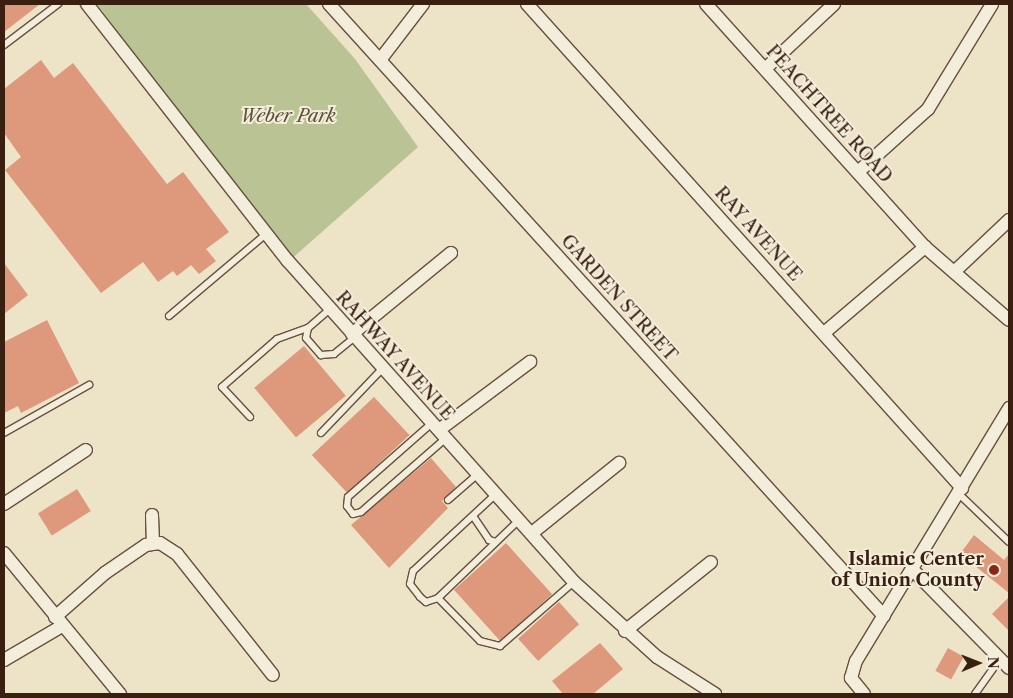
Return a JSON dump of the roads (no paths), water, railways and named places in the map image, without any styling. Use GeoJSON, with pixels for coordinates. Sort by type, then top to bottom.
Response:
{"type":"FeatureCollection","features":[{"type":"Feature","properties":{"kind":"street","name":"RAHWAY AVENUE"},"geometry":{"type":"LineString","coordinates":[[87,4],[266,234],[330,309],[574,582],[625,631],[715,694]]}},
{"type":"Feature","properties":{"kind":"street","name":"GARDEN STREET"},"geometry":{"type":"LineString","coordinates":[[329,4],[884,616]]}},
{"type":"Feature","properties":{"kind":"street"},"geometry":{"type":"LineString","coordinates":[[380,60],[423,4]]}},
{"type":"Feature","properties":{"kind":"street","name":"RAY AVENUE"},"geometry":{"type":"LineString","coordinates":[[527,4],[824,333],[960,491]]}},
{"type":"Feature","properties":{"kind":"street","name":"PEACHTREE ROAD"},"geometry":{"type":"LineString","coordinates":[[706,4],[925,247],[1009,320]]}},
{"type":"Feature","properties":{"kind":"street"},"geometry":{"type":"LineString","coordinates":[[765,69],[834,4]]}},
{"type":"Feature","properties":{"kind":"street"},"geometry":{"type":"LineString","coordinates":[[858,172],[928,109],[992,4]]}},
{"type":"Feature","properties":{"kind":"street"},"geometry":{"type":"LineString","coordinates":[[954,272],[1009,220]]}},
{"type":"Feature","properties":{"kind":"street"},"geometry":{"type":"LineString","coordinates":[[824,333],[925,247]]}},
{"type":"Feature","properties":{"kind":"street"},"geometry":{"type":"LineString","coordinates":[[354,335],[451,253]]}},
{"type":"Feature","properties":{"kind":"street"},"geometry":{"type":"LineString","coordinates":[[439,430],[530,362]]}},
{"type":"Feature","properties":{"kind":"street"},"geometry":{"type":"LineString","coordinates":[[864,694],[853,685],[851,670],[1009,408]]}},
{"type":"Feature","properties":{"kind":"street"},"geometry":{"type":"LineString","coordinates":[[4,504],[86,450]]}},
{"type":"Feature","properties":{"kind":"street"},"geometry":{"type":"LineString","coordinates":[[532,534],[619,463]]}},
{"type":"Feature","properties":{"kind":"street"},"geometry":{"type":"LineString","coordinates":[[152,516],[153,543]]}},
{"type":"Feature","properties":{"kind":"street"},"geometry":{"type":"LineString","coordinates":[[4,660],[58,621],[105,573],[153,543],[172,549],[273,676]]}},
{"type":"Feature","properties":{"kind":"street"},"geometry":{"type":"LineString","coordinates":[[4,553],[58,621],[120,694]]}},
{"type":"Feature","properties":{"kind":"street"},"geometry":{"type":"LineString","coordinates":[[625,631],[711,562]]}},
{"type":"Feature","properties":{"kind":"street"},"geometry":{"type":"LineString","coordinates":[[913,570],[1009,668]]}},
{"type":"Feature","properties":{"kind":"lane"},"geometry":{"type":"LineString","coordinates":[[4,45],[58,4]]}},
{"type":"Feature","properties":{"kind":"lane"},"geometry":{"type":"LineString","coordinates":[[169,316],[266,234]]}},
{"type":"Feature","properties":{"kind":"lane"},"geometry":{"type":"LineString","coordinates":[[250,417],[222,387],[277,339],[308,328],[330,309]]}},
{"type":"Feature","properties":{"kind":"lane"},"geometry":{"type":"LineString","coordinates":[[308,328],[306,338],[320,355],[334,354],[354,335]]}},
{"type":"Feature","properties":{"kind":"lane"},"geometry":{"type":"LineString","coordinates":[[321,433],[383,368]]}},
{"type":"Feature","properties":{"kind":"lane"},"geometry":{"type":"LineString","coordinates":[[4,433],[89,384]]}},
{"type":"Feature","properties":{"kind":"lane"},"geometry":{"type":"LineString","coordinates":[[439,430],[361,512],[353,514],[347,506],[348,497],[439,430]]}},
{"type":"Feature","properties":{"kind":"lane"},"geometry":{"type":"LineString","coordinates":[[448,500],[478,474]]}},
{"type":"Feature","properties":{"kind":"lane"},"geometry":{"type":"LineString","coordinates":[[960,491],[1009,542]]}},
{"type":"Feature","properties":{"kind":"lane"},"geometry":{"type":"LineString","coordinates":[[496,494],[411,573],[410,584],[420,598],[426,602],[438,598],[519,520]]}},
{"type":"Feature","properties":{"kind":"lane"},"geometry":{"type":"LineString","coordinates":[[473,516],[489,540],[496,542]]}},
{"type":"Feature","properties":{"kind":"lane"},"geometry":{"type":"LineString","coordinates":[[438,598],[480,640],[500,646],[574,582]]}},
{"type":"Feature","properties":{"kind":"lane"},"geometry":{"type":"LineString","coordinates":[[976,694],[1000,659]]}},
{"type":"Feature","properties":{"kind":"place","name":"Islamic Center of Union County"},"geometry":{"type":"Point","coordinates":[994,570]}},
{"type":"Feature","properties":{"kind":"park label","name":"Weber Park"},"geometry":{"type":"Point","coordinates":[288,116]}}]}
